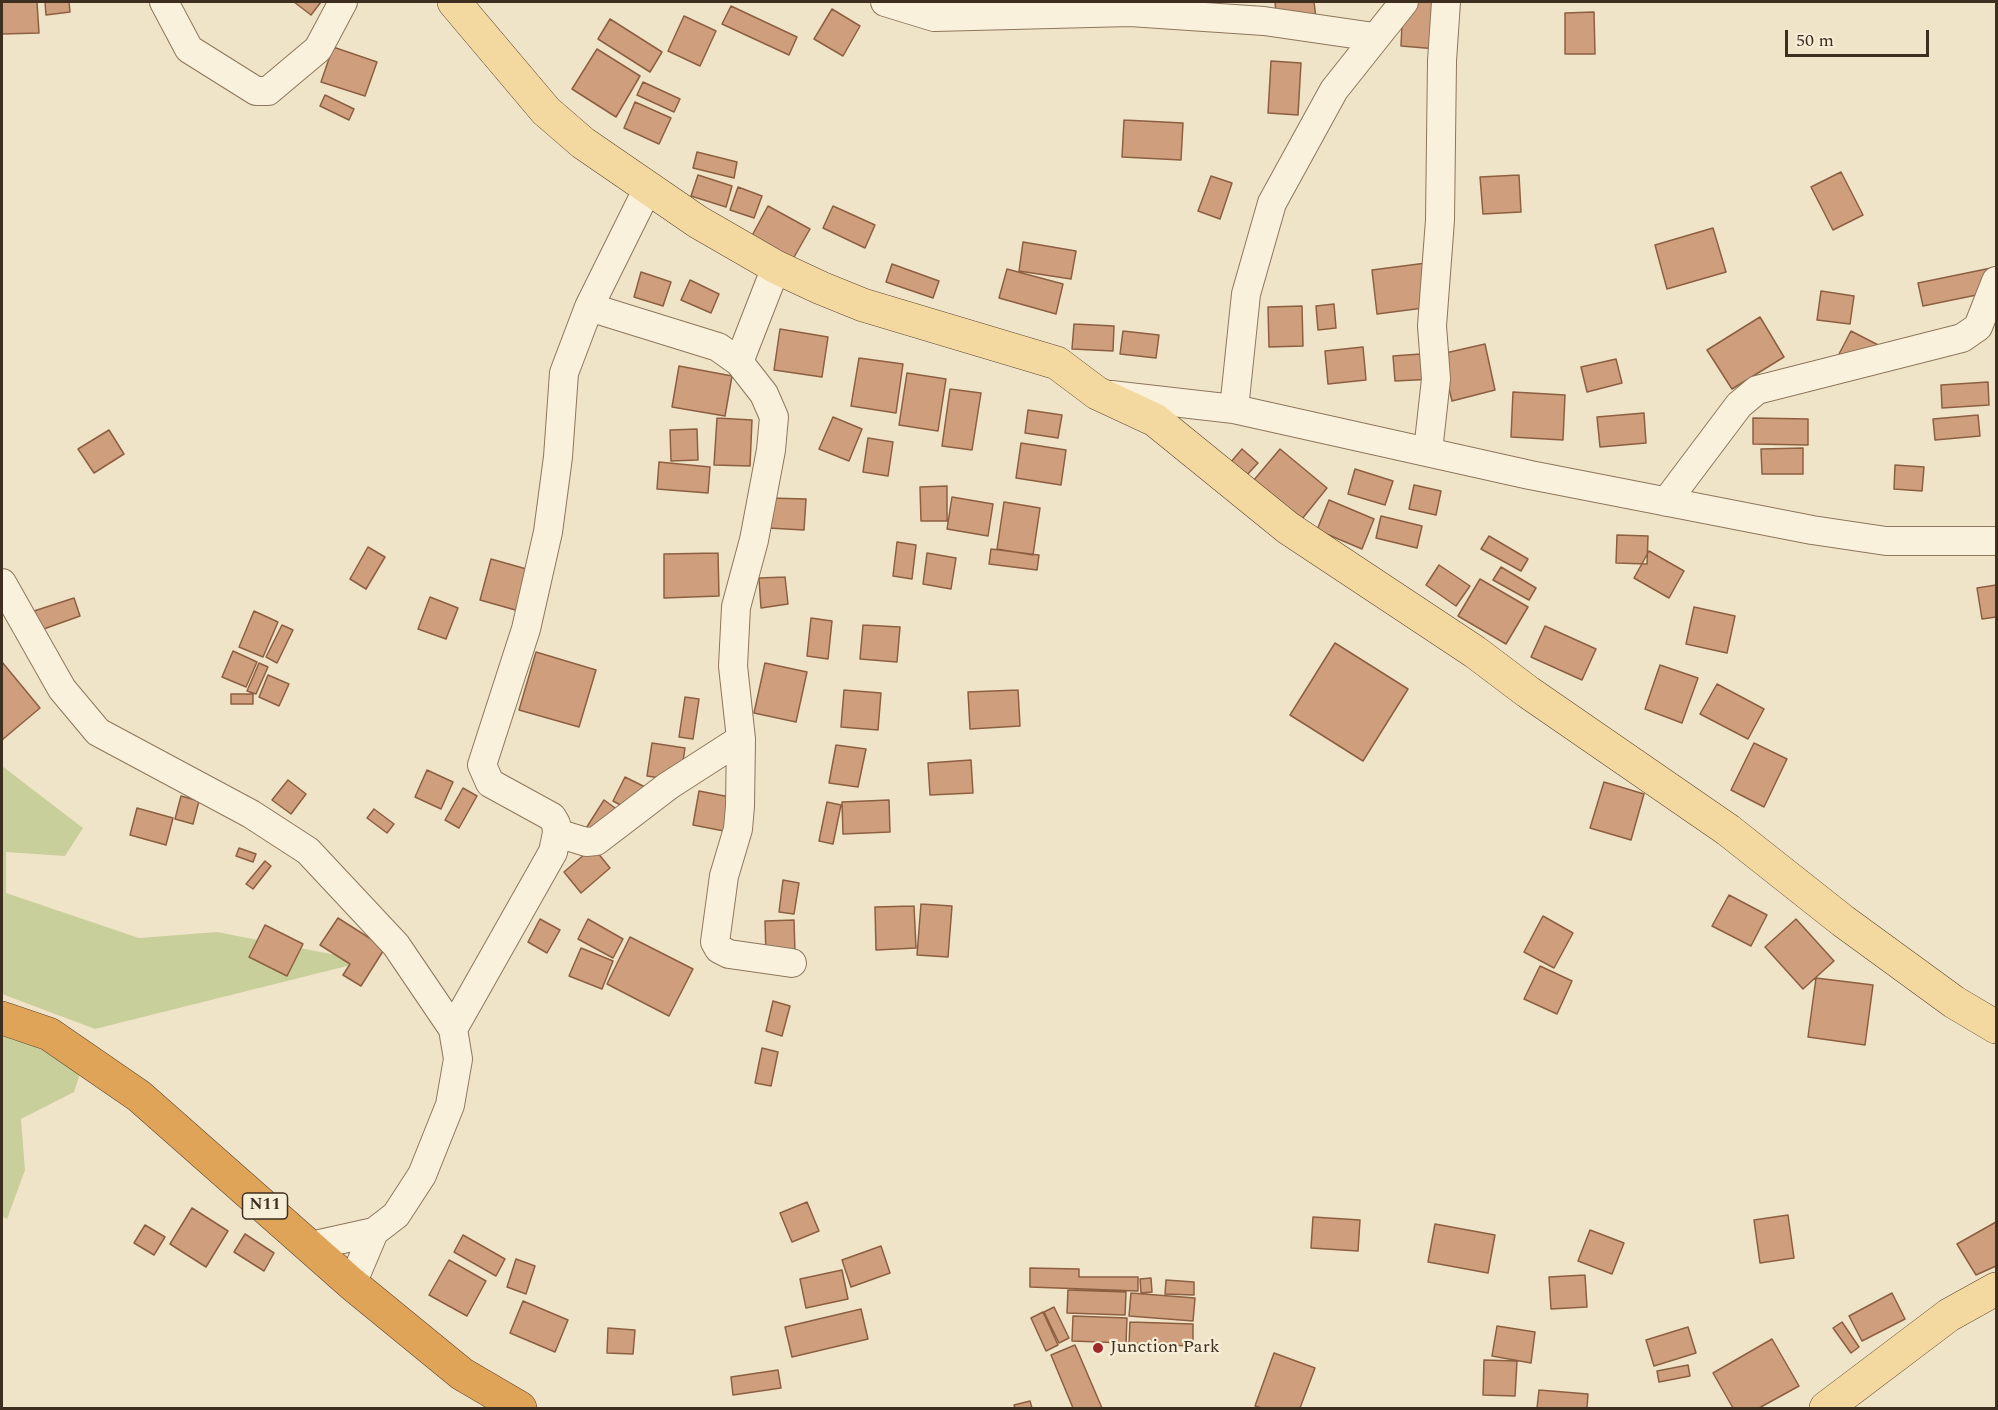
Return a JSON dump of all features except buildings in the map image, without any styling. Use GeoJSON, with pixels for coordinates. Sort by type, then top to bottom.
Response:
{"type":"FeatureCollection","features":[{"type":"Feature","properties":{"kind":"highway","name":"N11"},"geometry":{"type":"LineString","coordinates":[[2,1018],[49,1034],[138,1096],[352,1284],[462,1374],[520,1408]]}},
{"type":"Feature","properties":{"kind":"main road"},"geometry":{"type":"LineString","coordinates":[[454,2],[546,111],[583,143],[698,222],[776,267],[863,305],[1057,363],[1097,393],[1155,420],[1288,528],[1456,638],[1728,830],[1843,921],[1954,1002],[1996,1027]]}},
{"type":"Feature","properties":{"kind":"main road"},"geometry":{"type":"LineString","coordinates":[[1826,1408],[1949,1315],[1996,1289]]}},
{"type":"Feature","properties":{"kind":"street"},"geometry":{"type":"LineString","coordinates":[[164,2],[189,49],[256,91],[268,91],[318,49],[343,2]]}},
{"type":"Feature","properties":{"kind":"street"},"geometry":{"type":"LineString","coordinates":[[885,2],[934,18],[1202,9],[1264,21],[1374,37]]}},
{"type":"Feature","properties":{"kind":"street"},"geometry":{"type":"LineString","coordinates":[[1234,409],[1246,294],[1272,203],[1334,90],[1404,2]]}},
{"type":"Feature","properties":{"kind":"street"},"geometry":{"type":"LineString","coordinates":[[1428,451],[1436,378],[1432,326],[1440,220],[1442,61],[1446,2]]}},
{"type":"Feature","properties":{"kind":"street"},"geometry":{"type":"LineString","coordinates":[[453,1029],[553,852],[557,833],[552,817],[490,783],[482,765],[526,629],[548,532],[558,458],[564,373],[589,307],[648,188]]}},
{"type":"Feature","properties":{"kind":"street"},"geometry":{"type":"LineString","coordinates":[[739,363],[776,267]]}},
{"type":"Feature","properties":{"kind":"street"},"geometry":{"type":"LineString","coordinates":[[1666,502],[1739,405],[1757,390],[1962,338],[1978,327],[1996,281]]}},
{"type":"Feature","properties":{"kind":"street"},"geometry":{"type":"LineString","coordinates":[[589,307],[718,347],[739,363],[764,394],[774,417],[771,450],[756,528],[736,606],[733,666],[741,739],[738,829],[724,876],[715,942],[719,949],[729,954],[792,963]]}},
{"type":"Feature","properties":{"kind":"street"},"geometry":{"type":"LineString","coordinates":[[1097,393],[1234,409],[1530,475],[1812,530],[1886,541],[1996,541]]}},
{"type":"Feature","properties":{"kind":"street"},"geometry":{"type":"LineString","coordinates":[[2,583],[62,689],[98,732],[252,814],[308,851],[396,945],[453,1029],[458,1059],[446,1115],[422,1175],[396,1215],[374,1232],[311,1246]]}},
{"type":"Feature","properties":{"kind":"street"},"geometry":{"type":"LineString","coordinates":[[557,833],[586,842],[596,841],[668,786],[741,739]]}},
{"type":"Feature","properties":{"kind":"street"},"geometry":{"type":"LineString","coordinates":[[352,1284],[374,1232]]}},
{"type":"Feature","properties":{"kind":"green space"},"geometry":{"type":"Polygon","coordinates":[[[2,766],[83,828],[65,856],[6,852],[6,893],[139,938],[217,932],[367,961],[95,1029],[2,994],[2,766]]]}},
{"type":"Feature","properties":{"kind":"green space"},"geometry":{"type":"Polygon","coordinates":[[[2,1013],[85,1058],[74,1092],[21,1119],[25,1170],[7,1219],[2,1216],[2,1013]]]}},
{"type":"Feature","properties":{"kind":"place","name":"Junction Park"},"geometry":{"type":"Point","coordinates":[1098,1348]}}]}
